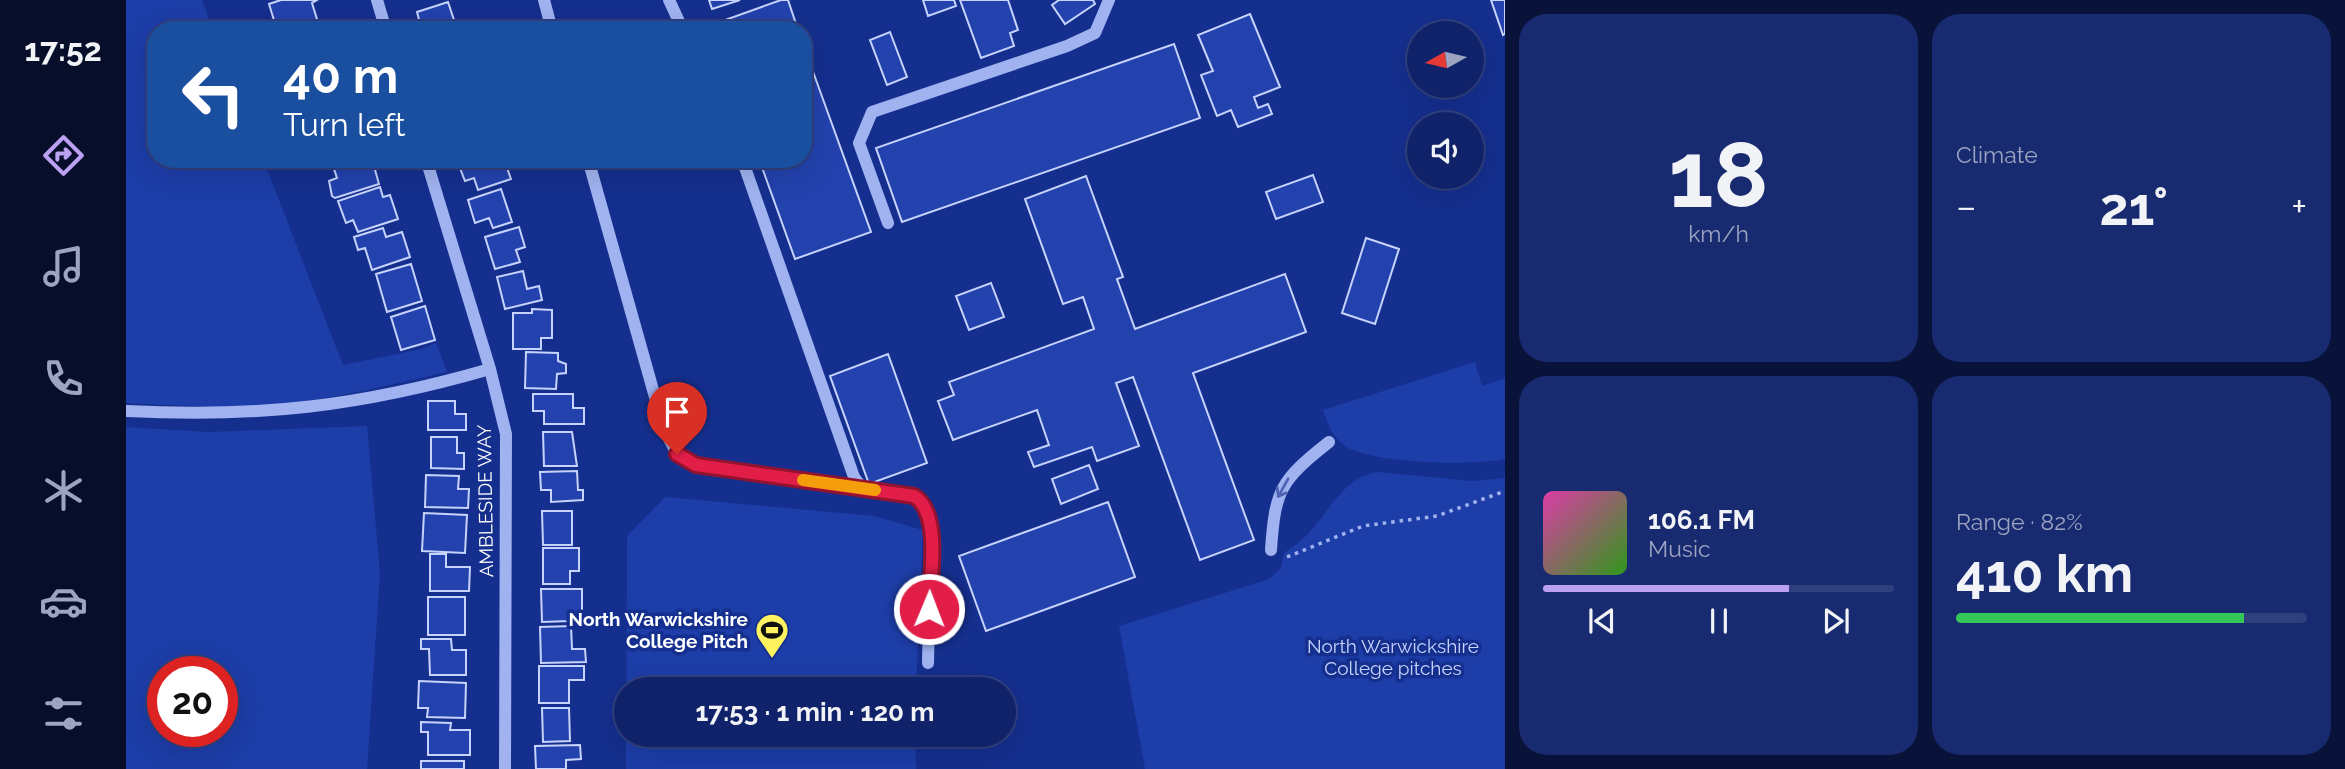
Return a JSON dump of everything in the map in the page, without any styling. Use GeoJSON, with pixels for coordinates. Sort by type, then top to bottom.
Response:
{"type":"FeatureCollection","features":[{"type":"Feature","properties":{"kind":"street"},"geometry":{"type":"LineString","coordinates":[[377,0],[383,21]]}},
{"type":"Feature","properties":{"kind":"street"},"geometry":{"type":"LineString","coordinates":[[544,0],[550,21]]}},
{"type":"Feature","properties":{"kind":"street"},"geometry":{"type":"LineString","coordinates":[[669,0],[679,21]]}},
{"type":"Feature","properties":{"kind":"street"},"geometry":{"type":"LineString","coordinates":[[888,223],[859,144],[872,112],[1067,46],[1096,33],[1109,0]]}},
{"type":"Feature","properties":{"kind":"street","name":"AMBLESIDE WAY"},"geometry":{"type":"LineString","coordinates":[[429,168],[490,369],[506,434],[505,769]]}},
{"type":"Feature","properties":{"kind":"street"},"geometry":{"type":"LineString","coordinates":[[591,168],[664,429],[677,454],[696,465],[914,496],[929,512],[932,528],[928,663]]}},
{"type":"Feature","properties":{"kind":"street"},"geometry":{"type":"LineString","coordinates":[[744,168],[854,477],[863,489]]}},
{"type":"Feature","properties":{"kind":"street"},"geometry":{"type":"LineString","coordinates":[[126,411],[235,415],[325,407],[413,391],[490,369]]}},
{"type":"Feature","properties":{"kind":"street"},"geometry":{"type":"LineString","coordinates":[[1275,555],[1274,507],[1283,484],[1301,464],[1329,442]]}},
{"type":"Feature","properties":{"kind":"path"},"geometry":{"type":"LineString","coordinates":[[1275,555],[1363,526],[1437,516],[1505,491]]}},
{"type":"Feature","properties":{"kind":"green space"},"geometry":{"type":"Polygon","coordinates":[[[126,0],[202,0],[210,21],[147,21],[147,168],[266,168],[343,365],[422,349],[436,343],[447,372],[294,403],[217,407],[126,403],[126,0]]]}},
{"type":"Feature","properties":{"kind":"green space"},"geometry":{"type":"Polygon","coordinates":[[[1475,362],[1482,386],[1505,378],[1505,459],[1447,463],[1376,457],[1345,446],[1337,439],[1323,410],[1475,362]]]}},
{"type":"Feature","properties":{"kind":"green space"},"geometry":{"type":"Polygon","coordinates":[[[367,426],[380,573],[367,769],[126,769],[126,427],[209,432],[367,426]]]}},
{"type":"Feature","properties":{"kind":"green space","name":"North Warwickshire College pitches"},"geometry":{"type":"Polygon","coordinates":[[[1378,472],[1472,481],[1505,478],[1505,769],[1145,769],[1119,626],[1269,579],[1281,568],[1284,553],[1315,527],[1346,488],[1366,475],[1378,472]]]}},
{"type":"Feature","properties":{"kind":"green space","name":"North Warwickshire College Pitch"},"geometry":{"type":"Polygon","coordinates":[[[665,497],[874,516],[923,530],[917,677],[626,677],[627,536],[665,497]]]}},
{"type":"Feature","properties":{"kind":"green space"},"geometry":{"type":"Polygon","coordinates":[[[626,747],[915,747],[916,769],[626,769],[626,747]]]}},
{"type":"Feature","properties":{"kind":"building"},"geometry":{"type":"Polygon","coordinates":[[[281,0],[317,0],[312,3],[318,21],[274,21],[269,4],[281,0]]]}},
{"type":"Feature","properties":{"kind":"building"},"geometry":{"type":"Polygon","coordinates":[[[709,0],[740,0],[712,9],[709,0]]]}},
{"type":"Feature","properties":{"kind":"building"},"geometry":{"type":"Polygon","coordinates":[[[781,0],[788,0],[795,21],[722,21],[781,0]]]}},
{"type":"Feature","properties":{"kind":"building"},"geometry":{"type":"Polygon","coordinates":[[[923,0],[954,0],[956,6],[928,16],[923,0]]]}},
{"type":"Feature","properties":{"kind":"building"},"geometry":{"type":"Polygon","coordinates":[[[960,0],[1008,0],[1018,30],[1010,33],[1014,46],[981,58],[960,0]]]}},
{"type":"Feature","properties":{"kind":"building"},"geometry":{"type":"Polygon","coordinates":[[[1059,0],[1093,0],[1095,4],[1065,24],[1052,5],[1059,0]]]}},
{"type":"Feature","properties":{"kind":"building"},"geometry":{"type":"Polygon","coordinates":[[[1491,0],[1505,0],[1503,35],[1491,0]]]}},
{"type":"Feature","properties":{"kind":"building"},"geometry":{"type":"Polygon","coordinates":[[[448,2],[454,21],[419,21],[417,12],[448,2]]]}},
{"type":"Feature","properties":{"kind":"building"},"geometry":{"type":"Polygon","coordinates":[[[1250,14],[1280,87],[1254,97],[1258,108],[1268,104],[1272,114],[1238,127],[1231,110],[1217,116],[1201,75],[1213,71],[1198,35],[1250,14]]]}},
{"type":"Feature","properties":{"kind":"building"},"geometry":{"type":"Polygon","coordinates":[[[890,32],[907,77],[887,85],[870,40],[890,32]]]}},
{"type":"Feature","properties":{"kind":"building"},"geometry":{"type":"Polygon","coordinates":[[[1174,44],[1200,118],[902,222],[876,148],[1174,44]]]}},
{"type":"Feature","properties":{"kind":"building"},"geometry":{"type":"Polygon","coordinates":[[[812,69],[871,232],[795,259],[762,168],[812,168],[812,69]]]}},
{"type":"Feature","properties":{"kind":"building"},"geometry":{"type":"Polygon","coordinates":[[[334,168],[375,168],[379,184],[335,198],[332,196],[329,181],[337,178],[334,168]]]}},
{"type":"Feature","properties":{"kind":"building"},"geometry":{"type":"Polygon","coordinates":[[[460,168],[507,168],[511,179],[478,190],[474,178],[465,181],[460,168]]]}},
{"type":"Feature","properties":{"kind":"building"},"geometry":{"type":"Polygon","coordinates":[[[1313,175],[1323,202],[1276,219],[1266,192],[1313,175]]]}},
{"type":"Feature","properties":{"kind":"building"},"geometry":{"type":"Polygon","coordinates":[[[1086,176],[1123,277],[1117,279],[1135,329],[1285,274],[1306,332],[1193,373],[1254,540],[1200,560],[1133,377],[1116,383],[1139,446],[1097,461],[1092,447],[1034,467],[1028,452],[1049,445],[1037,410],[953,440],[938,401],[954,395],[949,382],[1094,329],[1083,297],[1063,304],[1025,199],[1086,176]]]}},
{"type":"Feature","properties":{"kind":"building"},"geometry":{"type":"Polygon","coordinates":[[[380,187],[383,197],[390,195],[398,219],[358,232],[353,220],[346,223],[338,201],[380,187]]]}},
{"type":"Feature","properties":{"kind":"building"},"geometry":{"type":"Polygon","coordinates":[[[501,189],[512,222],[493,228],[489,218],[475,223],[468,200],[501,189]]]}},
{"type":"Feature","properties":{"kind":"building"},"geometry":{"type":"Polygon","coordinates":[[[519,227],[525,247],[516,250],[520,262],[495,269],[485,237],[519,227]]]}},
{"type":"Feature","properties":{"kind":"building"},"geometry":{"type":"Polygon","coordinates":[[[383,228],[386,237],[402,232],[410,257],[372,270],[365,248],[358,250],[354,237],[383,228]]]}},
{"type":"Feature","properties":{"kind":"building"},"geometry":{"type":"Polygon","coordinates":[[[1366,238],[1399,249],[1375,324],[1342,313],[1366,238]]]}},
{"type":"Feature","properties":{"kind":"building"},"geometry":{"type":"Polygon","coordinates":[[[411,264],[422,301],[387,312],[376,274],[411,264]]]}},
{"type":"Feature","properties":{"kind":"building"},"geometry":{"type":"Polygon","coordinates":[[[523,271],[527,289],[539,286],[542,300],[505,309],[497,277],[523,271]]]}},
{"type":"Feature","properties":{"kind":"building"},"geometry":{"type":"Polygon","coordinates":[[[991,283],[1004,317],[969,330],[956,296],[991,283]]]}},
{"type":"Feature","properties":{"kind":"building"},"geometry":{"type":"Polygon","coordinates":[[[425,306],[435,340],[401,350],[391,317],[425,306]]]}},
{"type":"Feature","properties":{"kind":"building"},"geometry":{"type":"Polygon","coordinates":[[[532,309],[552,310],[552,338],[541,338],[541,349],[513,349],[513,313],[532,313],[532,309]]]}},
{"type":"Feature","properties":{"kind":"building"},"geometry":{"type":"Polygon","coordinates":[[[526,352],[558,353],[558,361],[566,364],[566,373],[557,374],[556,389],[525,388],[526,352]]]}},
{"type":"Feature","properties":{"kind":"building"},"geometry":{"type":"Polygon","coordinates":[[[888,354],[927,463],[869,484],[830,376],[888,354]]]}},
{"type":"Feature","properties":{"kind":"building"},"geometry":{"type":"Polygon","coordinates":[[[533,394],[573,394],[573,408],[584,408],[584,424],[544,424],[544,411],[533,411],[533,394]]]}},
{"type":"Feature","properties":{"kind":"building"},"geometry":{"type":"Polygon","coordinates":[[[428,401],[455,401],[455,414],[466,414],[466,430],[428,430],[428,401]]]}},
{"type":"Feature","properties":{"kind":"building"},"geometry":{"type":"Polygon","coordinates":[[[543,432],[572,432],[577,466],[544,466],[543,432]]]}},
{"type":"Feature","properties":{"kind":"building"},"geometry":{"type":"Polygon","coordinates":[[[431,437],[457,437],[457,453],[464,453],[464,469],[431,468],[431,437]]]}},
{"type":"Feature","properties":{"kind":"building"},"geometry":{"type":"Polygon","coordinates":[[[1089,465],[1098,489],[1061,504],[1052,479],[1089,465]]]}},
{"type":"Feature","properties":{"kind":"building"},"geometry":{"type":"Polygon","coordinates":[[[577,471],[578,490],[583,490],[583,500],[551,502],[551,490],[541,490],[540,472],[577,471]]]}},
{"type":"Feature","properties":{"kind":"building"},"geometry":{"type":"Polygon","coordinates":[[[426,475],[459,476],[458,489],[469,489],[468,508],[425,507],[426,475]]]}},
{"type":"Feature","properties":{"kind":"building"},"geometry":{"type":"Polygon","coordinates":[[[1108,502],[1135,577],[986,631],[959,556],[1108,502]]]}},
{"type":"Feature","properties":{"kind":"building"},"geometry":{"type":"Polygon","coordinates":[[[542,511],[572,511],[572,545],[543,545],[542,511]]]}},
{"type":"Feature","properties":{"kind":"building"},"geometry":{"type":"Polygon","coordinates":[[[424,513],[467,515],[465,553],[422,551],[424,513]]]}},
{"type":"Feature","properties":{"kind":"building"},"geometry":{"type":"Polygon","coordinates":[[[543,548],[579,548],[579,571],[570,571],[570,584],[543,584],[543,548]]]}},
{"type":"Feature","properties":{"kind":"building"},"geometry":{"type":"Polygon","coordinates":[[[430,554],[446,554],[446,567],[470,567],[469,591],[430,591],[430,554]]]}},
{"type":"Feature","properties":{"kind":"building"},"geometry":{"type":"Polygon","coordinates":[[[541,589],[582,589],[582,614],[569,614],[569,621],[542,622],[541,589]]]}},
{"type":"Feature","properties":{"kind":"building"},"geometry":{"type":"Polygon","coordinates":[[[428,597],[465,597],[465,635],[428,635],[428,597]]]}},
{"type":"Feature","properties":{"kind":"building"},"geometry":{"type":"Polygon","coordinates":[[[571,626],[572,649],[585,649],[586,662],[541,663],[540,627],[571,626]]]}},
{"type":"Feature","properties":{"kind":"building"},"geometry":{"type":"Polygon","coordinates":[[[421,639],[451,639],[452,650],[466,650],[466,675],[430,675],[429,649],[421,649],[421,639]]]}},
{"type":"Feature","properties":{"kind":"building"},"geometry":{"type":"Polygon","coordinates":[[[539,666],[584,666],[584,680],[569,680],[569,703],[539,703],[539,666]]]}},
{"type":"Feature","properties":{"kind":"building"},"geometry":{"type":"Polygon","coordinates":[[[419,681],[466,683],[465,718],[427,717],[428,708],[418,708],[419,681]]]}},
{"type":"Feature","properties":{"kind":"building"},"geometry":{"type":"Polygon","coordinates":[[[542,708],[569,708],[570,741],[543,742],[542,708]]]}},
{"type":"Feature","properties":{"kind":"building"},"geometry":{"type":"Polygon","coordinates":[[[421,722],[451,723],[450,730],[470,730],[470,755],[428,755],[428,732],[421,732],[421,722]]]}},
{"type":"Feature","properties":{"kind":"building"},"geometry":{"type":"Polygon","coordinates":[[[580,745],[581,759],[566,760],[566,769],[536,769],[535,746],[580,745]]]}},
{"type":"Feature","properties":{"kind":"building"},"geometry":{"type":"Polygon","coordinates":[[[421,761],[464,761],[464,769],[421,769],[421,761]]]}},
{"type":"Feature","properties":{"kind":"slow traffic"},"geometry":{"type":"LineString","coordinates":[[803,480],[875,490]]}},
{"type":"Feature","properties":{"kind":"place","name":"North Warwickshire College Pitch"},"geometry":{"type":"Point","coordinates":[772,660]}},
{"type":"Feature","properties":{"kind":"route"},"geometry":{"type":"LineString","coordinates":[[677,454],[696,465],[905,493],[922,500],[929,512],[932,528],[929,609]]}}]}
